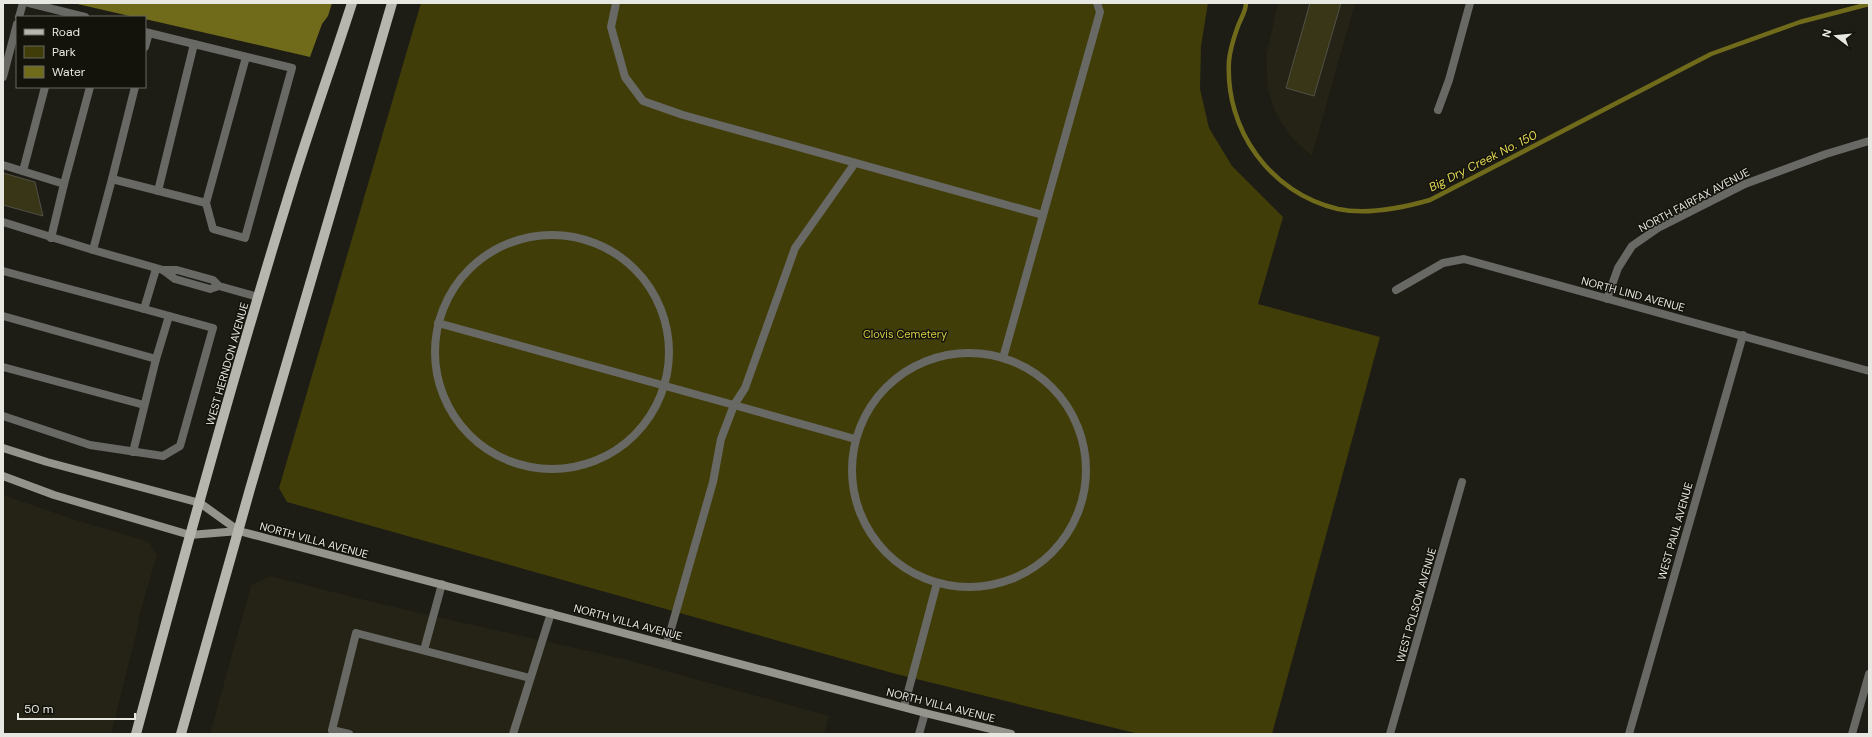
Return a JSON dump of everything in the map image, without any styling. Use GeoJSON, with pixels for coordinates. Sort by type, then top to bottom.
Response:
{"type":"FeatureCollection","features":[{"type":"Feature","properties":{"kind":"main road","name":"WEST HERNDON AVENUE"},"geometry":{"type":"LineString","coordinates":[[136,734],[190,535],[258,297],[291,187],[352,3]]}},
{"type":"Feature","properties":{"kind":"main road"},"geometry":{"type":"LineString","coordinates":[[181,734],[392,3]]}},
{"type":"Feature","properties":{"kind":"main road","name":"NORTH VILLA AVENUE"},"geometry":{"type":"LineString","coordinates":[[3,448],[47,462],[200,503],[239,531]]}},
{"type":"Feature","properties":{"kind":"main road","name":"NORTH VILLA AVENUE"},"geometry":{"type":"LineString","coordinates":[[3,476],[54,495],[190,535],[239,531],[667,643],[925,713],[1011,734]]}},
{"type":"Feature","properties":{"kind":"street"},"geometry":{"type":"LineString","coordinates":[[19,16],[23,3]]}},
{"type":"Feature","properties":{"kind":"street"},"geometry":{"type":"LineString","coordinates":[[29,3],[64,14],[78,16]]}},
{"type":"Feature","properties":{"kind":"street"},"geometry":{"type":"LineString","coordinates":[[616,3],[611,26],[625,77],[644,101],[683,115],[1043,215]]}},
{"type":"Feature","properties":{"kind":"street"},"geometry":{"type":"LineString","coordinates":[[1003,358],[1100,12],[1097,3]]}},
{"type":"Feature","properties":{"kind":"street"},"geometry":{"type":"LineString","coordinates":[[1438,110],[1449,80],[1470,3]]}},
{"type":"Feature","properties":{"kind":"street"},"geometry":{"type":"LineString","coordinates":[[3,76],[16,28]]}},
{"type":"Feature","properties":{"kind":"street"},"geometry":{"type":"LineString","coordinates":[[147,32],[292,68],[245,238],[213,229],[206,203],[246,57]]}},
{"type":"Feature","properties":{"kind":"street"},"geometry":{"type":"LineString","coordinates":[[158,191],[194,44]]}},
{"type":"Feature","properties":{"kind":"street"},"geometry":{"type":"LineString","coordinates":[[23,171],[45,88]]}},
{"type":"Feature","properties":{"kind":"street"},"geometry":{"type":"LineString","coordinates":[[51,238],[90,88]]}},
{"type":"Feature","properties":{"kind":"street"},"geometry":{"type":"LineString","coordinates":[[93,250],[135,88]]}},
{"type":"Feature","properties":{"kind":"street","name":"NORTH FAIRFAX AVENUE"},"geometry":{"type":"LineString","coordinates":[[1607,299],[1618,268],[1632,246],[1658,228],[1745,184],[1826,154],[1869,141]]}},
{"type":"Feature","properties":{"kind":"street"},"geometry":{"type":"LineString","coordinates":[[667,643],[713,482],[721,439],[734,405],[745,388],[795,248],[855,163]]}},
{"type":"Feature","properties":{"kind":"street"},"geometry":{"type":"LineString","coordinates":[[3,165],[64,184]]}},
{"type":"Feature","properties":{"kind":"street"},"geometry":{"type":"LineString","coordinates":[[112,179],[206,203]]}},
{"type":"Feature","properties":{"kind":"street"},"geometry":{"type":"LineString","coordinates":[[3,222],[159,270],[177,270],[213,280],[218,286],[258,297]]}},
{"type":"Feature","properties":{"kind":"street"},"geometry":{"type":"LineString","coordinates":[[567,234],[600,244],[629,262],[651,287],[665,318],[670,352],[665,386],[651,416],[629,441],[602,459],[570,469],[537,469],[505,460],[477,443],[455,419],[440,389],[435,356],[438,323],[451,292],[473,265],[501,246],[533,235],[567,234]]}},
{"type":"Feature","properties":{"kind":"street","name":"NORTH LIND AVENUE"},"geometry":{"type":"LineString","coordinates":[[1396,290],[1443,263],[1464,259],[1869,371]]}},
{"type":"Feature","properties":{"kind":"street"},"geometry":{"type":"LineString","coordinates":[[144,309],[159,270]]}},
{"type":"Feature","properties":{"kind":"street"},"geometry":{"type":"LineString","coordinates":[[3,271],[213,328],[180,446],[162,456],[90,445],[3,416]]}},
{"type":"Feature","properties":{"kind":"street"},"geometry":{"type":"LineString","coordinates":[[3,316],[156,359]]}},
{"type":"Feature","properties":{"kind":"street"},"geometry":{"type":"LineString","coordinates":[[133,452],[168,316]]}},
{"type":"Feature","properties":{"kind":"street"},"geometry":{"type":"LineString","coordinates":[[438,323],[855,439]]}},
{"type":"Feature","properties":{"kind":"street","name":"WEST PAUL AVENUE"},"geometry":{"type":"LineString","coordinates":[[1628,734],[1743,335]]}},
{"type":"Feature","properties":{"kind":"street"},"geometry":{"type":"LineString","coordinates":[[958,352],[993,354],[1026,366],[1055,388],[1075,417],[1086,451],[1086,487],[1076,521],[1058,547],[1035,568],[1006,582],[975,588],[943,586],[914,574],[888,556],[868,531],[856,502],[851,471],[855,439],[874,401],[893,380],[923,361],[958,352]]}},
{"type":"Feature","properties":{"kind":"street"},"geometry":{"type":"LineString","coordinates":[[3,367],[144,405]]}},
{"type":"Feature","properties":{"kind":"street","name":"WEST POLSON AVENUE"},"geometry":{"type":"LineString","coordinates":[[1390,734],[1462,482]]}},
{"type":"Feature","properties":{"kind":"street"},"geometry":{"type":"LineString","coordinates":[[904,707],[937,583]]}},
{"type":"Feature","properties":{"kind":"street"},"geometry":{"type":"LineString","coordinates":[[424,650],[442,584]]}},
{"type":"Feature","properties":{"kind":"street"},"geometry":{"type":"LineString","coordinates":[[513,734],[551,613]]}},
{"type":"Feature","properties":{"kind":"street"},"geometry":{"type":"LineString","coordinates":[[349,734],[332,730],[356,633],[530,678]]}},
{"type":"Feature","properties":{"kind":"street"},"geometry":{"type":"LineString","coordinates":[[1852,734],[1869,674]]}},
{"type":"Feature","properties":{"kind":"street"},"geometry":{"type":"LineString","coordinates":[[919,734],[925,713]]}},
{"type":"Feature","properties":{"kind":"shaded area"},"geometry":{"type":"Polygon","coordinates":[[[1278,3],[1355,3],[1312,156],[1293,139],[1282,124],[1273,107],[1268,89],[1266,56],[1278,3]]]}},
{"type":"Feature","properties":{"kind":"shaded area"},"geometry":{"type":"Polygon","coordinates":[[[3,495],[76,520],[149,542],[157,555],[140,613],[137,631],[111,734],[3,734],[3,495]]]}},
{"type":"Feature","properties":{"kind":"shaded area"},"geometry":{"type":"Polygon","coordinates":[[[270,576],[381,604],[624,659],[829,716],[824,734],[210,734],[251,585],[270,576]]]}},
{"type":"Feature","properties":{"kind":"green space","name":"Clovis Cemetery"},"geometry":{"type":"Polygon","coordinates":[[[421,3],[1208,3],[1201,46],[1200,89],[1209,128],[1232,166],[1283,217],[1258,304],[1380,337],[1272,734],[1139,734],[896,674],[287,502],[279,488],[421,3]]]}},
{"type":"Feature","properties":{"kind":"water"},"geometry":{"type":"Polygon","coordinates":[[[73,3],[332,3],[328,16],[322,24],[310,57],[146,19],[146,16],[130,16],[73,3]]]}},
{"type":"Feature","properties":{"kind":"building"},"geometry":{"type":"Polygon","coordinates":[[[1310,3],[1341,3],[1314,96],[1286,88],[1310,3]]]}},
{"type":"Feature","properties":{"kind":"building"},"geometry":{"type":"Polygon","coordinates":[[[3,173],[35,182],[43,216],[3,205],[3,173]]]}},
{"type":"Feature","properties":{"kind":"waterway","name":"Big Dry Creek No. 150"},"geometry":{"type":"LineString","coordinates":[[1246,3],[1230,52],[1229,61],[1230,87],[1235,111],[1244,134],[1256,155],[1273,173],[1292,189],[1314,201],[1349,211],[1384,210],[1430,200],[1711,54],[1800,22],[1869,4]]}}]}
